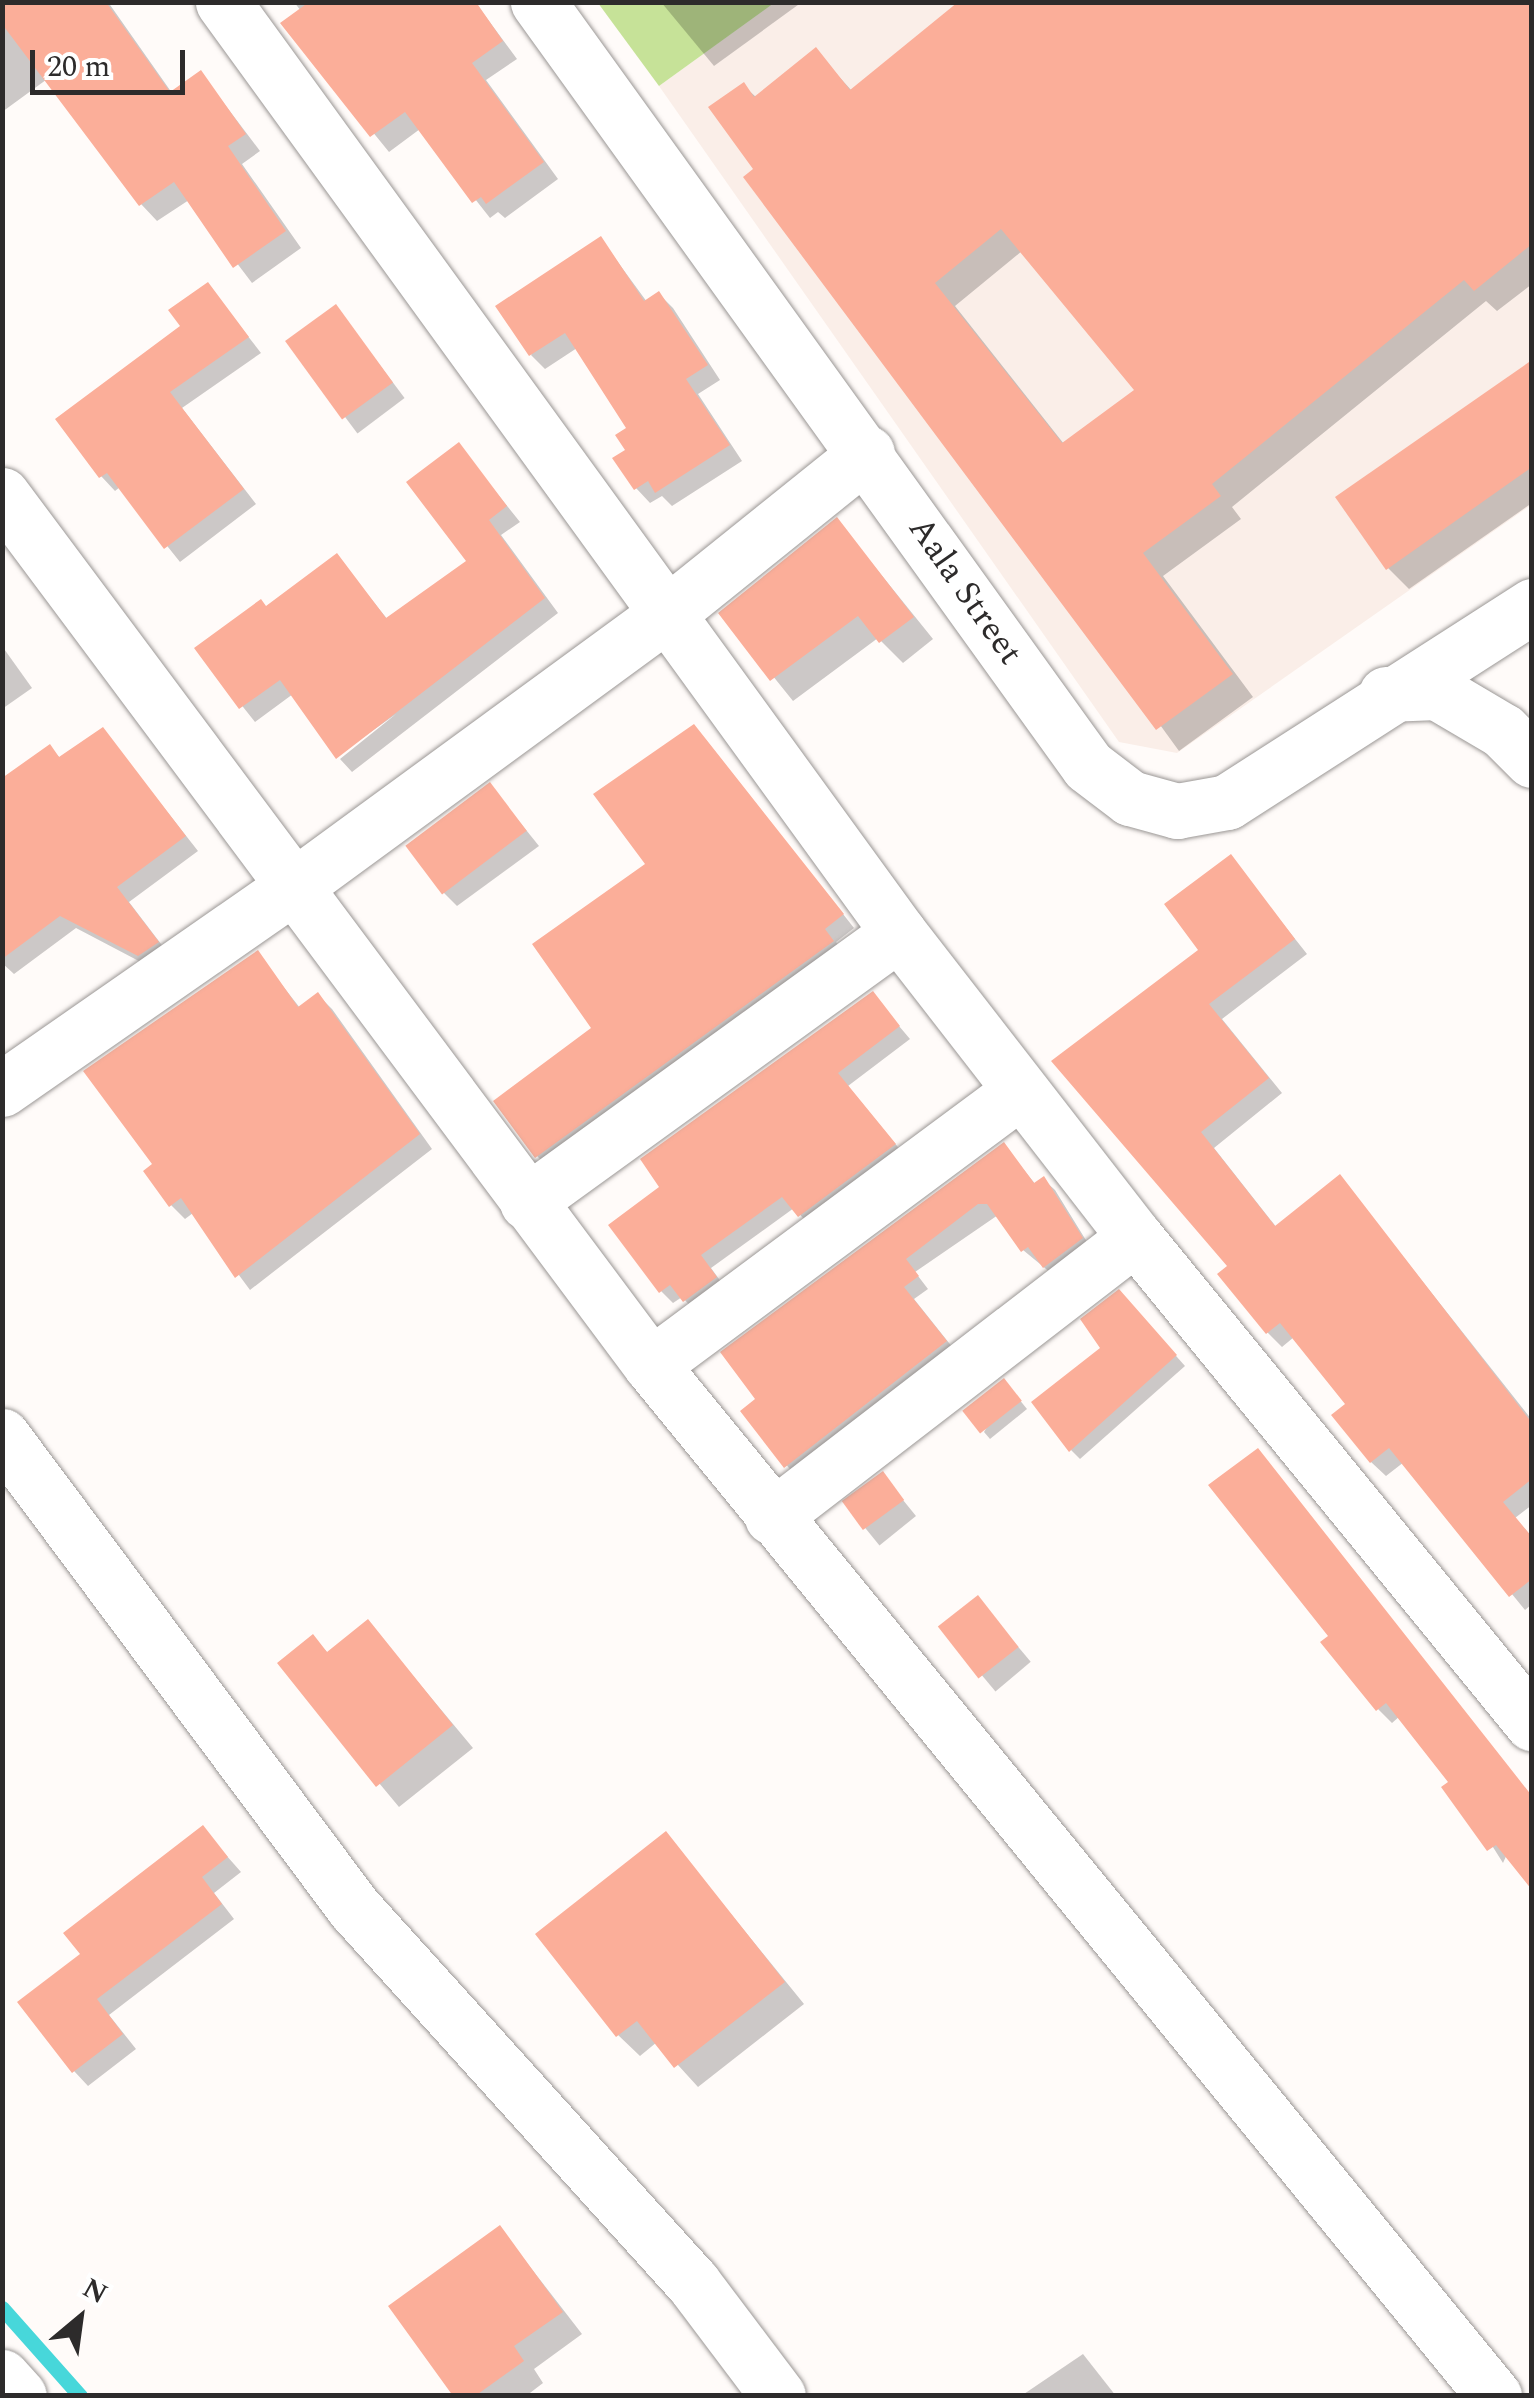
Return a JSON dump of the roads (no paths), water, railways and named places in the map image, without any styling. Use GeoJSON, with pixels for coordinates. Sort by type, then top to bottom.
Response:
{"type":"FeatureCollection","features":[{"type":"Feature","properties":{"kind":"street"},"geometry":{"type":"LineString","coordinates":[[223,2],[900,933],[1020,1092],[1532,1724]]}},
{"type":"Feature","properties":{"kind":"street","name":"Aala Street"},"geometry":{"type":"LineString","coordinates":[[538,2],[867,453],[1088,766],[1130,798],[1178,811],[1226,802],[1386,694],[1532,606]]}},
{"type":"Feature","properties":{"kind":"street"},"geometry":{"type":"LineString","coordinates":[[2,1089],[296,885],[669,612],[867,453]]}},
{"type":"Feature","properties":{"kind":"street"},"geometry":{"type":"LineString","coordinates":[[2,495],[651,1365],[1494,2396]]}},
{"type":"Feature","properties":{"kind":"street"},"geometry":{"type":"LineString","coordinates":[[1386,694],[1438,692],[1504,731],[1532,760]]}},
{"type":"Feature","properties":{"kind":"street"},"geometry":{"type":"LineString","coordinates":[[526,1202],[900,933]]}},
{"type":"Feature","properties":{"kind":"street"},"geometry":{"type":"LineString","coordinates":[[651,1365],[1020,1092]]}},
{"type":"Feature","properties":{"kind":"street"},"geometry":{"type":"LineString","coordinates":[[772,1517],[1135,1236]]}},
{"type":"Feature","properties":{"kind":"street"},"geometry":{"type":"LineString","coordinates":[[2,1436],[354,1908],[693,2283],[778,2396]]}},
{"type":"Feature","properties":{"kind":"street"},"geometry":{"type":"LineString","coordinates":[[2,2376],[20,2396]]}},
{"type":"Feature","properties":{"kind":"waterway"},"geometry":{"type":"LineString","coordinates":[[2,2308],[80,2396]]}}]}
